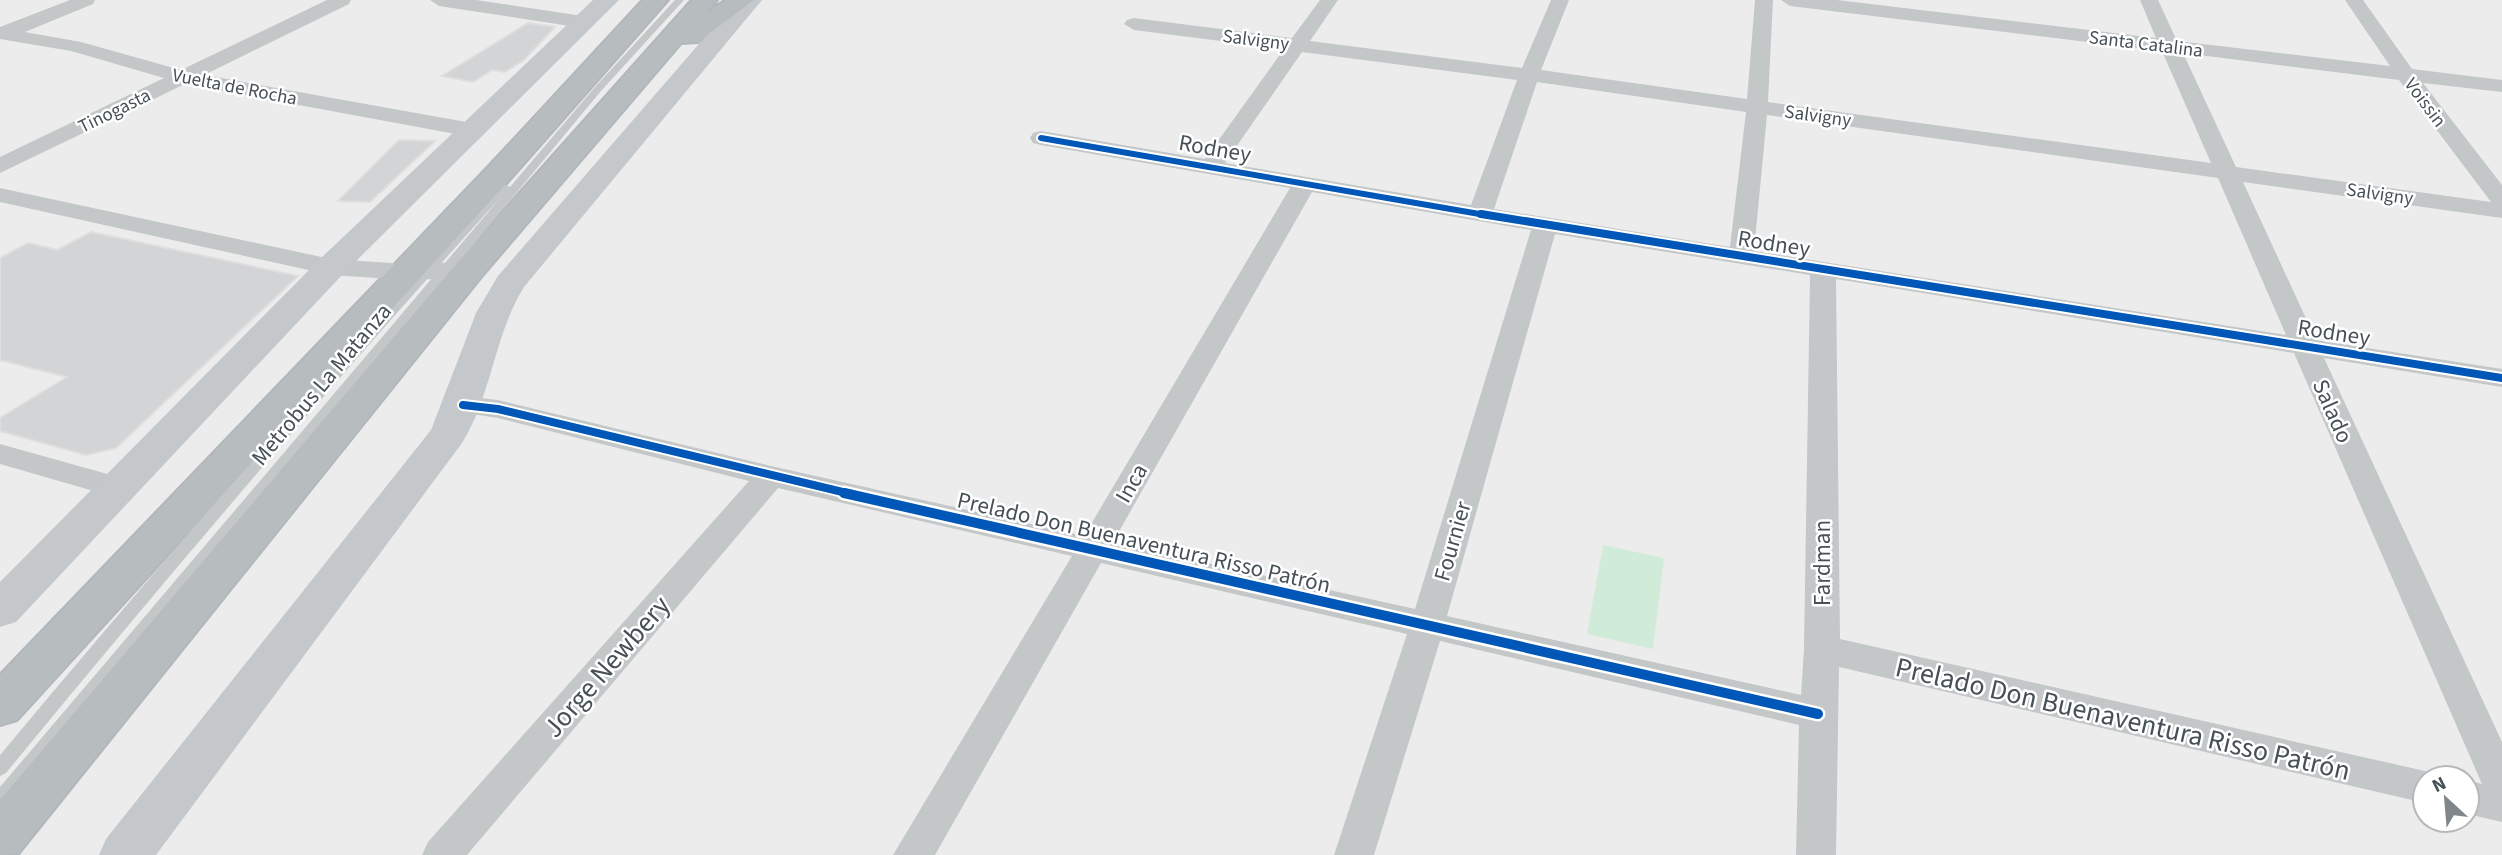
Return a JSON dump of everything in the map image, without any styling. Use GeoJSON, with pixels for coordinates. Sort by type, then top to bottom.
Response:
{"type":"FeatureCollection","features":[{"type":"Feature","properties":{"kind":"highway"},"geometry":{"type":"LineString","coordinates":[[0,838],[437,271],[656,0]]}},
{"type":"Feature","properties":{"kind":"highway"},"geometry":{"type":"LineString","coordinates":[[0,706],[94,606],[645,69],[705,0]]}},
{"type":"Feature","properties":{"kind":"highway"},"geometry":{"type":"LineString","coordinates":[[645,69],[742,0]]}},
{"type":"Feature","properties":{"kind":"highway"},"geometry":{"type":"LineString","coordinates":[[0,678],[94,606]]}},
{"type":"Feature","properties":{"kind":"street"},"geometry":{"type":"LineString","coordinates":[[2,34],[86,0]]}},
{"type":"Feature","properties":{"kind":"street","name":"Tinogasta"},"geometry":{"type":"LineString","coordinates":[[0,166],[342,0]]}},
{"type":"Feature","properties":{"kind":"street"},"geometry":{"type":"LineString","coordinates":[[439,0],[595,11]]}},
{"type":"Feature","properties":{"kind":"street"},"geometry":{"type":"LineString","coordinates":[[125,855],[434,454],[463,405],[486,331],[503,292],[750,0]]}},
{"type":"Feature","properties":{"kind":"street"},"geometry":{"type":"LineString","coordinates":[[1211,167],[1329,0]]}},
{"type":"Feature","properties":{"kind":"street"},"geometry":{"type":"LineString","coordinates":[[1480,213],[1529,75],[1560,0]]}},
{"type":"Feature","properties":{"kind":"street"},"geometry":{"type":"LineString","coordinates":[[1741,257],[1757,107],[1764,0]]}},
{"type":"Feature","properties":{"kind":"street","name":"Santa Catalina"},"geometry":{"type":"LineString","coordinates":[[1790,0],[2502,86]]}},
{"type":"Feature","properties":{"kind":"street","name":"Salado"},"geometry":{"type":"LineString","coordinates":[[2149,0],[2502,784]]}},
{"type":"Feature","properties":{"kind":"street","name":"Voissin"},"geometry":{"type":"LineString","coordinates":[[2354,0],[2406,75],[2502,201]]}},
{"type":"Feature","properties":{"kind":"street"},"geometry":{"type":"LineString","coordinates":[[0,610],[331,267],[595,11]]}},
{"type":"Feature","properties":{"kind":"street","name":"Salvigny"},"geometry":{"type":"LineString","coordinates":[[1134,24],[1529,75],[2502,211]]}},
{"type":"Feature","properties":{"kind":"street","name":"Vuelta de Rocha"},"geometry":{"type":"LineString","coordinates":[[2,34],[74,46],[181,77],[472,130]]}},
{"type":"Feature","properties":{"kind":"street","name":"Rodney"},"geometry":{"type":"LineString","coordinates":[[1041,138],[1545,225],[2502,378]]}},
{"type":"Feature","properties":{"kind":"street","name":"Inca"},"geometry":{"type":"LineString","coordinates":[[913,855],[1094,549],[1304,183]]}},
{"type":"Feature","properties":{"kind":"street"},"geometry":{"type":"LineString","coordinates":[[0,195],[331,267],[437,271]]}},
{"type":"Feature","properties":{"kind":"street","name":"Fournier"},"geometry":{"type":"LineString","coordinates":[[1354,855],[1427,627],[1545,225]]}},
{"type":"Feature","properties":{"kind":"street","name":"Fardman"},"geometry":{"type":"LineString","coordinates":[[1816,855],[1818,714],[1822,649],[1823,270]]}},
{"type":"Feature","properties":{"kind":"street","name":"Prelado Don Buenaventura Risso Patrón"},"geometry":{"type":"LineString","coordinates":[[463,405],[498,409],[771,476],[1818,714]]}},
{"type":"Feature","properties":{"kind":"street"},"geometry":{"type":"LineString","coordinates":[[0,454],[118,487]]}},
{"type":"Feature","properties":{"kind":"street","name":"Jorge Newbery"},"geometry":{"type":"LineString","coordinates":[[442,855],[771,476]]}},
{"type":"Feature","properties":{"kind":"street","name":"Prelado Don Buenaventura Risso Patrón"},"geometry":{"type":"LineString","coordinates":[[1822,649],[2411,784]]}},
{"type":"Feature","properties":{"kind":"street"},"geometry":{"type":"LineString","coordinates":[[2481,800],[2502,805]]}},
{"type":"Feature","properties":{"kind":"lane","name":"Metrobus La Matanza"},"geometry":{"type":"LineString","coordinates":[[0,800],[558,124],[670,0]]}},
{"type":"Feature","properties":{"kind":"lane","name":"Metrobus La Matanza"},"geometry":{"type":"LineString","coordinates":[[0,768],[94,654],[680,0]]}},
{"type":"Feature","properties":{"kind":"green space"},"geometry":{"type":"Polygon","coordinates":[[[1603,545],[1664,558],[1653,649],[1587,634],[1603,545]]]}},
{"type":"Feature","properties":{"kind":"building"},"geometry":{"type":"Polygon","coordinates":[[[528,23],[555,27],[524,60],[505,72],[492,70],[473,82],[442,76],[528,23]]]}},
{"type":"Feature","properties":{"kind":"building"},"geometry":{"type":"Polygon","coordinates":[[[399,140],[435,141],[370,202],[338,201],[399,140]]]}},
{"type":"Feature","properties":{"kind":"building"},"geometry":{"type":"Polygon","coordinates":[[[91,232],[298,276],[116,448],[86,455],[0,431],[0,418],[67,377],[0,360],[0,258],[28,243],[57,250],[91,232]]]}},
{"type":"Feature","properties":{"kind":"cycle path"},"geometry":{"type":"LineString","coordinates":[[1041,138],[1545,225],[2502,378]]}},
{"type":"Feature","properties":{"kind":"cycle path"},"geometry":{"type":"LineString","coordinates":[[463,405],[498,409],[771,476],[1818,714]]}}]}
